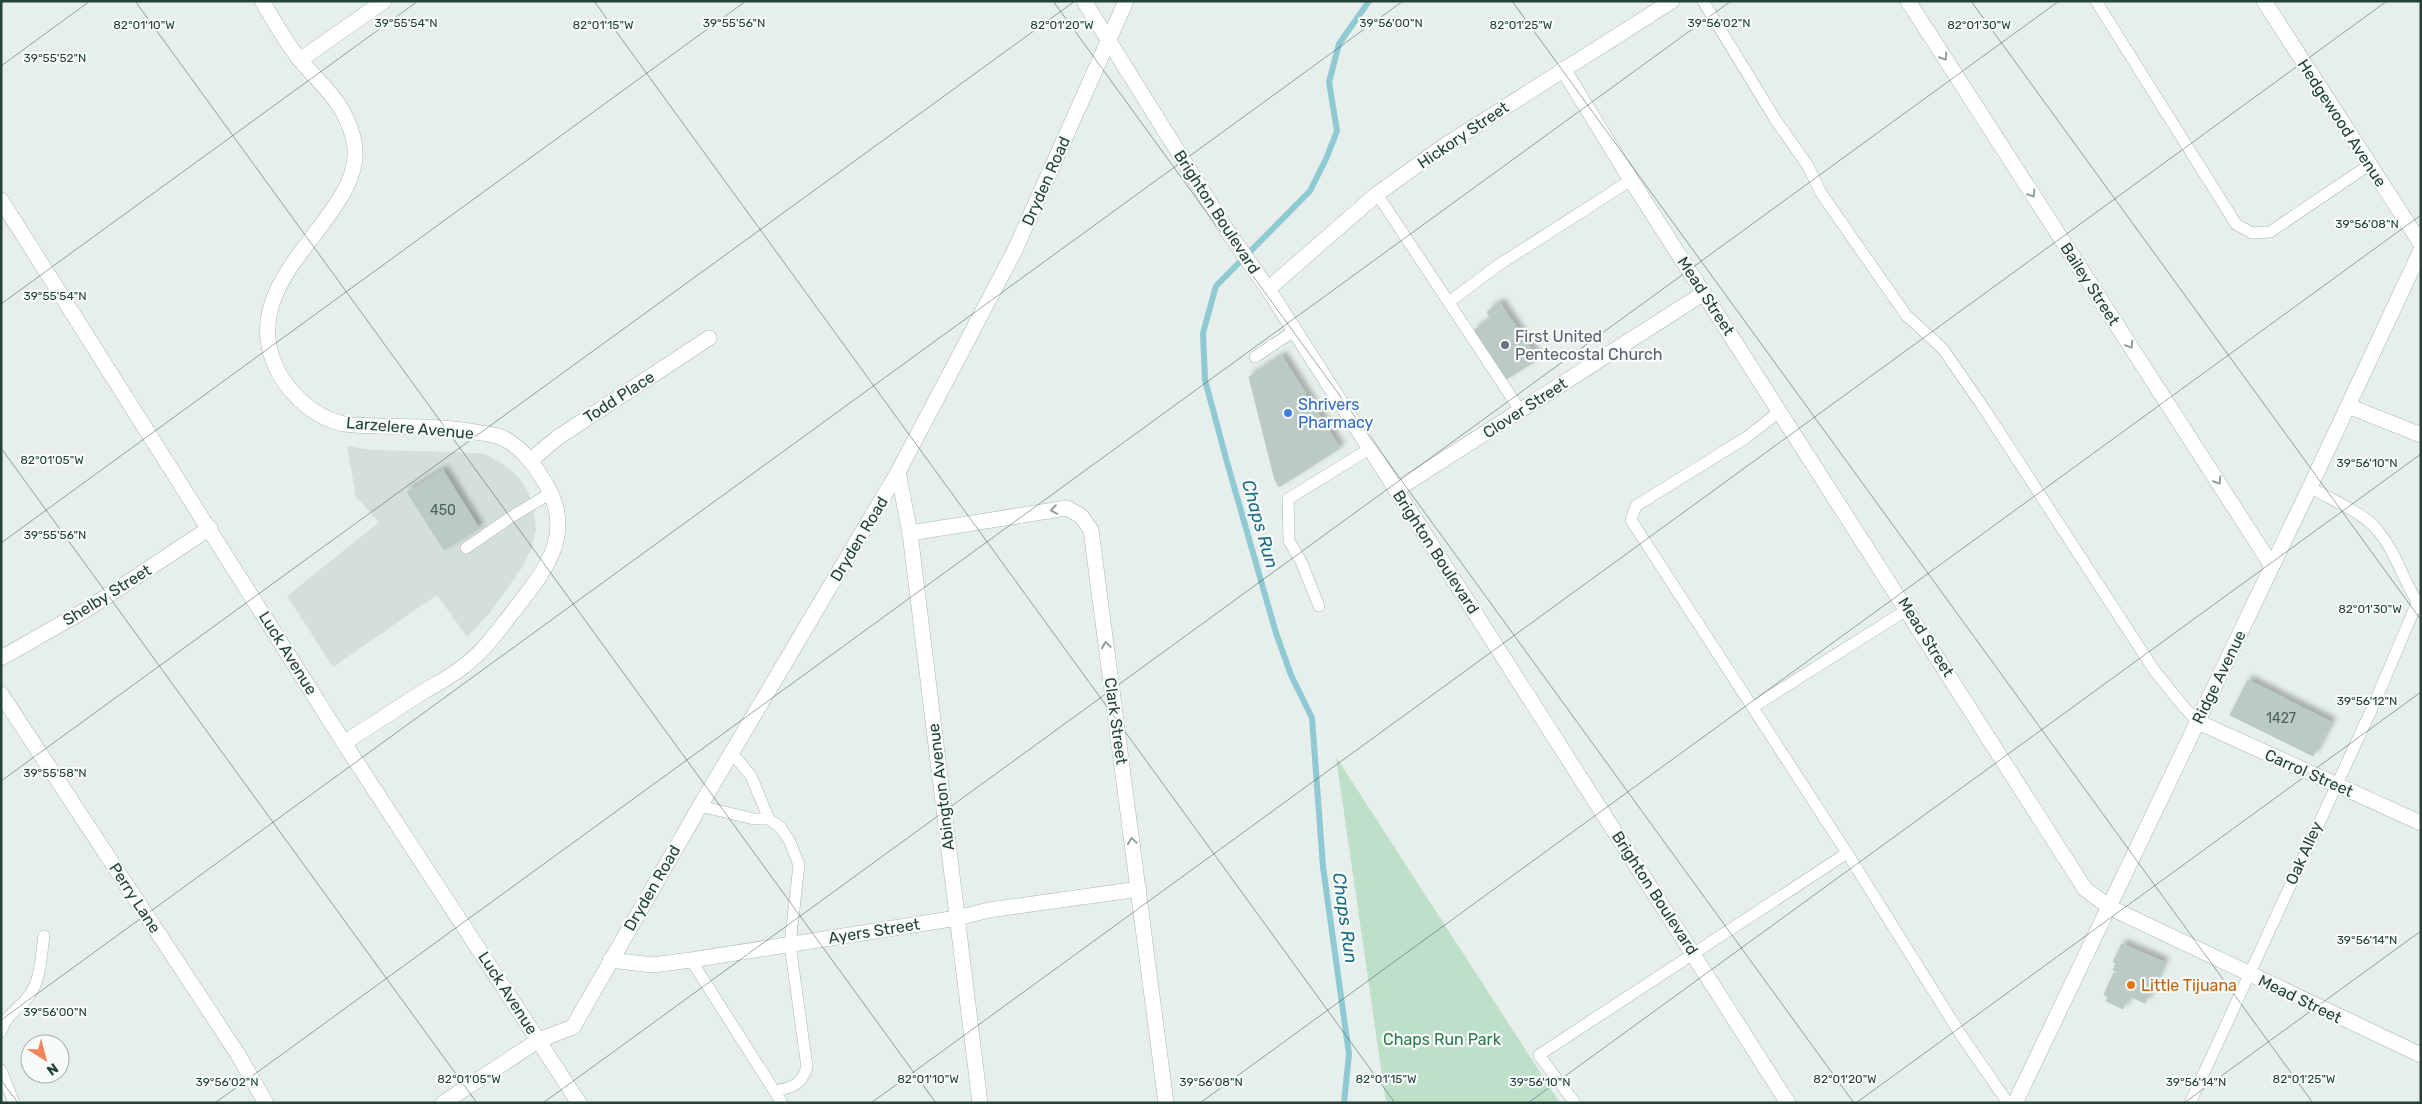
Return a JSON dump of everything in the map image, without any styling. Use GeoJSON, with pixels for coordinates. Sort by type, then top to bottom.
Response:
{"type":"FeatureCollection","features":[{"type":"Feature","properties":{"kind":"street","name":"Larzelere Avenue"},"geometry":{"type":"LineString","coordinates":[[262,1],[300,60],[330,91],[346,116],[354,141],[353,169],[340,200],[298,254],[286,274],[271,307],[268,335],[273,360],[289,389],[310,409],[344,424],[469,431],[501,437],[532,459],[551,493],[559,518],[556,544],[546,569],[486,648],[463,667],[344,743]]}},
{"type":"Feature","properties":{"kind":"street"},"geometry":{"type":"LineString","coordinates":[[300,60],[384,1]]}},
{"type":"Feature","properties":{"kind":"street","name":"Brighton Boulevard"},"geometry":{"type":"LineString","coordinates":[[1084,1],[1228,232],[1268,290],[1788,1103]]}},
{"type":"Feature","properties":{"kind":"street","name":"Dryden Road"},"geometry":{"type":"LineString","coordinates":[[539,1040],[573,1026],[700,806],[898,472],[1015,250],[1126,1]]}},
{"type":"Feature","properties":{"kind":"street","name":"Hickory Street"},"geometry":{"type":"LineString","coordinates":[[1268,290],[1377,194],[1444,146],[1672,1]]}},
{"type":"Feature","properties":{"kind":"street","name":"Bailey Street"},"geometry":{"type":"LineString","coordinates":[[1908,1],[2272,566]]}},
{"type":"Feature","properties":{"kind":"street","name":"Hedgewood Avenue"},"geometry":{"type":"LineString","coordinates":[[2264,1],[2421,244]]}},
{"type":"Feature","properties":{"kind":"street","name":"Mead Street"},"geometry":{"type":"LineString","coordinates":[[1563,69],[1631,180],[1908,609],[2085,889],[2109,907],[2421,1055]]}},
{"type":"Feature","properties":{"kind":"street","name":"Luck Avenue"},"geometry":{"type":"LineString","coordinates":[[1,200],[210,528],[344,743],[579,1103]]}},
{"type":"Feature","properties":{"kind":"street","name":"Ridge Avenue"},"geometry":{"type":"LineString","coordinates":[[2017,1102],[2421,250]]}},
{"type":"Feature","properties":{"kind":"street","name":"Clover Street"},"geometry":{"type":"LineString","coordinates":[[1396,490],[1704,293]]}},
{"type":"Feature","properties":{"kind":"street","name":"Todd Place"},"geometry":{"type":"LineString","coordinates":[[532,459],[557,438],[708,338]]}},
{"type":"Feature","properties":{"kind":"street"},"geometry":{"type":"LineString","coordinates":[[2348,406],[2421,435]]}},
{"type":"Feature","properties":{"kind":"street","name":"Abington Avenue"},"geometry":{"type":"LineString","coordinates":[[898,472],[910,533],[980,1103]]}},
{"type":"Feature","properties":{"kind":"street","name":"Clark Street"},"geometry":{"type":"LineString","coordinates":[[910,533],[1067,508],[1081,516],[1091,530],[1166,1103]]}},
{"type":"Feature","properties":{"kind":"street","name":"Shelby Street"},"geometry":{"type":"LineString","coordinates":[[1,658],[89,608],[210,528]]}},
{"type":"Feature","properties":{"kind":"street","name":"Perry Lane"},"geometry":{"type":"LineString","coordinates":[[1,694],[237,1053],[266,1103]]}},
{"type":"Feature","properties":{"kind":"street","name":"Carrol Street"},"geometry":{"type":"LineString","coordinates":[[2198,722],[2421,823]]}},
{"type":"Feature","properties":{"kind":"street","name":"Ayers Street"},"geometry":{"type":"LineString","coordinates":[[610,960],[653,965],[691,960],[957,918],[989,910],[1139,889]]}},
{"type":"Feature","properties":{"kind":"street"},"geometry":{"type":"LineString","coordinates":[[443,1103],[539,1040]]}},
{"type":"Feature","properties":{"kind":"lane"},"geometry":{"type":"LineString","coordinates":[[1703,1],[1775,119],[1808,166],[1821,193],[1906,315],[1943,349],[1985,410],[2154,670],[2182,706],[2198,722]]}},
{"type":"Feature","properties":{"kind":"lane"},"geometry":{"type":"LineString","coordinates":[[2096,1],[2236,224],[2252,233],[2270,232],[2369,165]]}},
{"type":"Feature","properties":{"kind":"lane"},"geometry":{"type":"LineString","coordinates":[[1449,302],[1497,266],[1631,180]]}},
{"type":"Feature","properties":{"kind":"lane"},"geometry":{"type":"LineString","coordinates":[[1377,194],[1520,410]]}},
{"type":"Feature","properties":{"kind":"lane"},"geometry":{"type":"LineString","coordinates":[[1255,357],[1294,331]]}},
{"type":"Feature","properties":{"kind":"lane"},"geometry":{"type":"LineString","coordinates":[[1780,411],[1747,437],[1636,506],[1631,520],[1847,853],[1961,1035],[2017,1102]]}},
{"type":"Feature","properties":{"kind":"lane"},"geometry":{"type":"LineString","coordinates":[[1319,606],[1301,561],[1289,541],[1288,499],[1369,449]]}},
{"type":"Feature","properties":{"kind":"lane"},"geometry":{"type":"LineString","coordinates":[[2310,487],[2351,510],[2377,529],[2391,550],[2419,605]]}},
{"type":"Feature","properties":{"kind":"lane"},"geometry":{"type":"LineString","coordinates":[[466,548],[514,514],[551,493]]}},
{"type":"Feature","properties":{"kind":"lane","name":"Oak Alley"},"geometry":{"type":"LineString","coordinates":[[2190,1103],[2419,605]]}},
{"type":"Feature","properties":{"kind":"lane"},"geometry":{"type":"LineString","coordinates":[[1752,707],[1908,609]]}},
{"type":"Feature","properties":{"kind":"lane"},"geometry":{"type":"LineString","coordinates":[[732,753],[752,776],[769,819],[781,828],[790,842],[800,865],[790,944],[807,1067],[803,1079],[791,1088],[775,1091]]}},
{"type":"Feature","properties":{"kind":"lane"},"geometry":{"type":"LineString","coordinates":[[700,806],[754,819],[769,819]]}},
{"type":"Feature","properties":{"kind":"lane"},"geometry":{"type":"LineString","coordinates":[[1575,1103],[1539,1055],[1847,853]]}},
{"type":"Feature","properties":{"kind":"lane"},"geometry":{"type":"LineString","coordinates":[[1,1031],[8,1016],[28,997],[34,986],[39,972],[44,936]]}},
{"type":"Feature","properties":{"kind":"lane"},"geometry":{"type":"LineString","coordinates":[[691,960],[782,1103]]}},
{"type":"Feature","properties":{"kind":"lane"},"geometry":{"type":"LineString","coordinates":[[1,1070],[14,1103]]}},
{"type":"Feature","properties":{"kind":"shaded area"},"geometry":{"type":"Polygon","coordinates":[[[347,446],[372,450],[485,454],[505,465],[519,477],[529,493],[534,511],[536,529],[531,550],[521,569],[489,614],[467,637],[437,595],[333,667],[287,596],[379,522],[356,497],[347,446]]]}},
{"type":"Feature","properties":{"kind":"green space","name":"Chaps Run Park"},"geometry":{"type":"Polygon","coordinates":[[[1336,757],[1560,1103],[1386,1103],[1336,757]]]}},
{"type":"Feature","properties":{"kind":"building","name":"First United Pentecostal Church"},"geometry":{"type":"Polygon","coordinates":[[[1500,303],[1538,359],[1505,380],[1473,331],[1491,319],[1487,312],[1500,303]]]}},
{"type":"Feature","properties":{"kind":"building","name":"Shrivers Pharmacy"},"geometry":{"type":"Polygon","coordinates":[[[1282,356],[1340,448],[1279,487],[1275,480],[1249,377],[1282,356]]]}},
{"type":"Feature","properties":{"kind":"building"},"geometry":{"type":"Polygon","coordinates":[[[443,470],[479,528],[444,550],[407,492],[443,470]]]}},
{"type":"Feature","properties":{"kind":"building"},"geometry":{"type":"Polygon","coordinates":[[[2248,680],[2331,722],[2313,756],[2230,715],[2248,680]]]}},
{"type":"Feature","properties":{"kind":"building","name":"Little Tijuana"},"geometry":{"type":"Polygon","coordinates":[[[2122,944],[2164,962],[2145,1003],[2129,996],[2123,1009],[2106,1001],[2108,997],[2104,995],[2114,973],[2118,975],[2119,973],[2113,970],[2116,963],[2113,962],[2122,944]]]}},
{"type":"Feature","properties":{"kind":"waterway","name":"Chaps Run"},"geometry":{"type":"LineString","coordinates":[[1344,1103],[1349,1054],[1323,867],[1312,718],[1291,675],[1276,633],[1227,462],[1205,380],[1203,333],[1216,286],[1310,191],[1337,131],[1329,82],[1339,44],[1369,1]]}},
{"type":"Feature","properties":{"kind":"place","name":"First United Pentecostal Church"},"geometry":{"type":"Point","coordinates":[1505,345]}},
{"type":"Feature","properties":{"kind":"place","name":"Shrivers Pharmacy"},"geometry":{"type":"Point","coordinates":[1288,413]}},
{"type":"Feature","properties":{"kind":"place","name":"Little Tijuana"},"geometry":{"type":"Point","coordinates":[2131,985]}}]}
